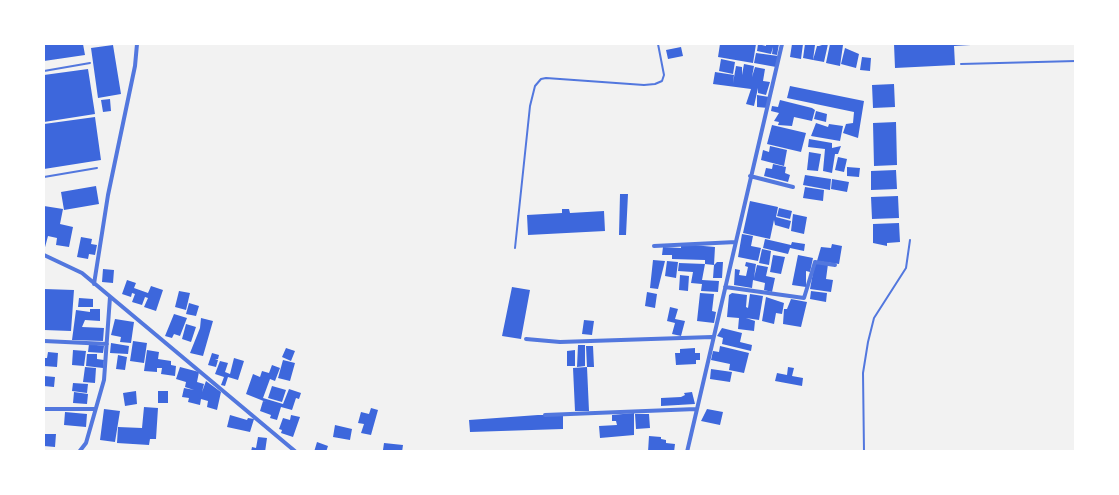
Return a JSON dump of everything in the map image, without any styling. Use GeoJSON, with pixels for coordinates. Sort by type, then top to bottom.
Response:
{"type":"FeatureCollection","features":[{"type":"Feature","properties":{"kind":"street"},"geometry":{"type":"LineString","coordinates":[[94,284],[108,195],[135,66],[136,44]]}},
{"type":"Feature","properties":{"kind":"street"},"geometry":{"type":"LineString","coordinates":[[687,452],[749,176],[767,116],[782,44]]}},
{"type":"Feature","properties":{"kind":"street"},"geometry":{"type":"LineString","coordinates":[[749,176],[793,187]]}},
{"type":"Feature","properties":{"kind":"street"},"geometry":{"type":"LineString","coordinates":[[654,246],[736,242]]}},
{"type":"Feature","properties":{"kind":"street"},"geometry":{"type":"LineString","coordinates":[[44,255],[74,268],[110,296],[296,452]]}},
{"type":"Feature","properties":{"kind":"street"},"geometry":{"type":"LineString","coordinates":[[725,287],[804,298],[815,261],[835,265]]}},
{"type":"Feature","properties":{"kind":"street"},"geometry":{"type":"LineString","coordinates":[[79,452],[86,442],[104,380],[110,296]]}},
{"type":"Feature","properties":{"kind":"street"},"geometry":{"type":"LineString","coordinates":[[526,339],[560,342],[712,337]]}},
{"type":"Feature","properties":{"kind":"street"},"geometry":{"type":"LineString","coordinates":[[44,341],[107,344]]}},
{"type":"Feature","properties":{"kind":"street"},"geometry":{"type":"LineString","coordinates":[[44,409],[96,409]]}},
{"type":"Feature","properties":{"kind":"street"},"geometry":{"type":"LineString","coordinates":[[545,415],[696,409]]}},
{"type":"Feature","properties":{"kind":"lane"},"geometry":{"type":"LineString","coordinates":[[514,248],[530,106],[535,87],[541,79],[546,78],[645,86],[655,84],[662,81],[664,75],[658,44]]}},
{"type":"Feature","properties":{"kind":"lane"},"geometry":{"type":"LineString","coordinates":[[961,64],[1076,61]]}},
{"type":"Feature","properties":{"kind":"lane"},"geometry":{"type":"LineString","coordinates":[[44,71],[90,63]]}},
{"type":"Feature","properties":{"kind":"lane"},"geometry":{"type":"LineString","coordinates":[[44,177],[97,168]]}},
{"type":"Feature","properties":{"kind":"lane"},"geometry":{"type":"LineString","coordinates":[[864,452],[863,374],[868,342],[874,318],[906,268],[910,240]]}},
{"type":"Feature","properties":{"kind":"building"},"geometry":{"type":"Polygon","coordinates":[[[44,44],[83,44],[85,55],[44,61],[44,44]]]}},
{"type":"Feature","properties":{"kind":"building"},"geometry":{"type":"Polygon","coordinates":[[[720,44],[756,44],[753,63],[718,57],[720,44]]]}},
{"type":"Feature","properties":{"kind":"building"},"geometry":{"type":"Polygon","coordinates":[[[758,44],[766,46],[766,44],[779,44],[777,55],[772,54],[773,47],[771,54],[757,51],[758,44]]]}},
{"type":"Feature","properties":{"kind":"building"},"geometry":{"type":"Polygon","coordinates":[[[792,44],[803,44],[801,59],[790,57],[792,44]]]}},
{"type":"Feature","properties":{"kind":"building"},"geometry":{"type":"Polygon","coordinates":[[[805,44],[815,45],[813,60],[803,58],[805,44]]]}},
{"type":"Feature","properties":{"kind":"building"},"geometry":{"type":"Polygon","coordinates":[[[816,44],[828,44],[824,62],[813,60],[817,46],[822,46],[816,44]]]}},
{"type":"Feature","properties":{"kind":"building"},"geometry":{"type":"Polygon","coordinates":[[[830,44],[843,45],[840,66],[826,63],[830,44]]]}},
{"type":"Feature","properties":{"kind":"building"},"geometry":{"type":"Polygon","coordinates":[[[894,44],[971,45],[954,46],[955,65],[895,68],[894,44]]]}},
{"type":"Feature","properties":{"kind":"building"},"geometry":{"type":"Polygon","coordinates":[[[113,45],[121,94],[98,98],[91,48],[113,45]]]}},
{"type":"Feature","properties":{"kind":"building"},"geometry":{"type":"Polygon","coordinates":[[[681,47],[683,56],[668,59],[666,50],[681,47]]]}},
{"type":"Feature","properties":{"kind":"building"},"geometry":{"type":"Polygon","coordinates":[[[845,48],[859,54],[856,68],[841,64],[845,48]]]}},
{"type":"Feature","properties":{"kind":"building"},"geometry":{"type":"Polygon","coordinates":[[[756,53],[778,56],[776,67],[754,63],[756,53]]]}},
{"type":"Feature","properties":{"kind":"building"},"geometry":{"type":"Polygon","coordinates":[[[862,57],[871,58],[870,71],[860,70],[862,57]]]}},
{"type":"Feature","properties":{"kind":"building"},"geometry":{"type":"Polygon","coordinates":[[[721,59],[735,62],[733,74],[719,71],[721,59]]]}},
{"type":"Feature","properties":{"kind":"building"},"geometry":{"type":"Polygon","coordinates":[[[744,64],[754,66],[752,77],[755,67],[765,69],[763,81],[770,82],[766,95],[758,93],[758,88],[754,106],[746,104],[751,89],[713,84],[715,72],[734,75],[733,83],[736,66],[742,67],[742,75],[744,64]]]}},
{"type":"Feature","properties":{"kind":"building"},"geometry":{"type":"Polygon","coordinates":[[[88,69],[95,114],[44,122],[44,75],[88,69]]]}},
{"type":"Feature","properties":{"kind":"building"},"geometry":{"type":"Polygon","coordinates":[[[894,84],[895,107],[873,108],[872,85],[894,84]]]}},
{"type":"Feature","properties":{"kind":"building"},"geometry":{"type":"Polygon","coordinates":[[[790,86],[864,101],[858,138],[843,133],[846,124],[853,123],[854,112],[787,98],[790,86]]]}},
{"type":"Feature","properties":{"kind":"building"},"geometry":{"type":"Polygon","coordinates":[[[757,95],[769,97],[768,108],[757,107],[757,95]]]}},
{"type":"Feature","properties":{"kind":"building"},"geometry":{"type":"Polygon","coordinates":[[[110,99],[111,111],[103,112],[101,100],[110,99]]]}},
{"type":"Feature","properties":{"kind":"building"},"geometry":{"type":"Polygon","coordinates":[[[780,100],[812,108],[815,110],[812,121],[794,117],[792,126],[778,125],[779,122],[774,121],[779,113],[771,111],[772,106],[778,107],[780,100]]]}},
{"type":"Feature","properties":{"kind":"building"},"geometry":{"type":"Polygon","coordinates":[[[816,111],[827,114],[826,122],[814,119],[816,111]]]}},
{"type":"Feature","properties":{"kind":"building"},"geometry":{"type":"Polygon","coordinates":[[[95,117],[101,160],[44,169],[44,124],[95,117]]]}},
{"type":"Feature","properties":{"kind":"building"},"geometry":{"type":"Polygon","coordinates":[[[896,122],[897,165],[874,166],[873,123],[896,122]]]}},
{"type":"Feature","properties":{"kind":"building"},"geometry":{"type":"Polygon","coordinates":[[[816,123],[828,127],[829,124],[843,126],[840,141],[811,136],[816,123]]]}},
{"type":"Feature","properties":{"kind":"building"},"geometry":{"type":"Polygon","coordinates":[[[772,125],[806,133],[801,152],[767,144],[772,125]]]}},
{"type":"Feature","properties":{"kind":"building"},"geometry":{"type":"Polygon","coordinates":[[[809,139],[832,143],[832,148],[841,146],[838,154],[835,154],[832,173],[823,171],[825,149],[808,147],[809,139]]]}},
{"type":"Feature","properties":{"kind":"building"},"geometry":{"type":"Polygon","coordinates":[[[770,146],[787,150],[784,166],[761,160],[763,150],[769,152],[770,146]]]}},
{"type":"Feature","properties":{"kind":"building"},"geometry":{"type":"Polygon","coordinates":[[[809,152],[821,154],[818,171],[807,170],[809,152]]]}},
{"type":"Feature","properties":{"kind":"building"},"geometry":{"type":"Polygon","coordinates":[[[838,157],[847,159],[844,172],[835,170],[838,157]]]}},
{"type":"Feature","properties":{"kind":"building"},"geometry":{"type":"Polygon","coordinates":[[[773,164],[786,167],[785,173],[790,175],[788,182],[764,176],[766,168],[772,169],[773,164]]]}},
{"type":"Feature","properties":{"kind":"building"},"geometry":{"type":"Polygon","coordinates":[[[847,167],[860,168],[859,177],[847,176],[847,167]]]}},
{"type":"Feature","properties":{"kind":"building"},"geometry":{"type":"Polygon","coordinates":[[[896,170],[897,189],[871,190],[871,171],[896,170]]]}},
{"type":"Feature","properties":{"kind":"building"},"geometry":{"type":"Polygon","coordinates":[[[805,175],[831,179],[830,190],[803,185],[805,175]]]}},
{"type":"Feature","properties":{"kind":"building"},"geometry":{"type":"Polygon","coordinates":[[[832,179],[849,182],[847,192],[831,189],[832,179]]]}},
{"type":"Feature","properties":{"kind":"building"},"geometry":{"type":"Polygon","coordinates":[[[96,186],[99,204],[64,210],[61,192],[96,186]]]}},
{"type":"Feature","properties":{"kind":"building"},"geometry":{"type":"Polygon","coordinates":[[[805,187],[824,190],[823,201],[803,198],[805,187]]]}},
{"type":"Feature","properties":{"kind":"building"},"geometry":{"type":"Polygon","coordinates":[[[620,194],[628,194],[626,235],[619,235],[620,194]]]}},
{"type":"Feature","properties":{"kind":"building"},"geometry":{"type":"Polygon","coordinates":[[[898,196],[899,218],[872,219],[871,197],[898,196]]]}},
{"type":"Feature","properties":{"kind":"building"},"geometry":{"type":"Polygon","coordinates":[[[750,201],[778,207],[776,217],[791,221],[789,229],[775,225],[774,220],[770,239],[743,233],[750,201]]]}},
{"type":"Feature","properties":{"kind":"building"},"geometry":{"type":"Polygon","coordinates":[[[44,206],[63,209],[60,224],[73,227],[69,247],[56,245],[57,238],[48,236],[44,251],[44,206]]]}},
{"type":"Feature","properties":{"kind":"building"},"geometry":{"type":"Polygon","coordinates":[[[779,208],[792,211],[790,219],[777,216],[779,208]]]}},
{"type":"Feature","properties":{"kind":"building"},"geometry":{"type":"Polygon","coordinates":[[[562,209],[569,209],[570,213],[604,211],[605,231],[528,235],[527,215],[562,213],[562,209]]]}},
{"type":"Feature","properties":{"kind":"building"},"geometry":{"type":"Polygon","coordinates":[[[793,214],[807,217],[804,234],[791,231],[793,214]]]}},
{"type":"Feature","properties":{"kind":"building"},"geometry":{"type":"Polygon","coordinates":[[[899,223],[900,242],[887,243],[887,246],[873,243],[873,224],[899,223]]]}},
{"type":"Feature","properties":{"kind":"building"},"geometry":{"type":"Polygon","coordinates":[[[742,234],[753,236],[751,246],[761,248],[758,261],[738,257],[742,234]]]}},
{"type":"Feature","properties":{"kind":"building"},"geometry":{"type":"Polygon","coordinates":[[[81,237],[92,239],[91,244],[97,245],[95,255],[89,254],[88,259],[77,257],[81,237]]]}},
{"type":"Feature","properties":{"kind":"building"},"geometry":{"type":"Polygon","coordinates":[[[765,239],[791,245],[792,242],[805,244],[804,251],[790,248],[788,254],[763,248],[765,239]]]}},
{"type":"Feature","properties":{"kind":"building"},"geometry":{"type":"Polygon","coordinates":[[[681,244],[715,247],[714,265],[705,264],[705,260],[672,259],[672,255],[662,255],[663,247],[681,248],[681,244]]]}},
{"type":"Feature","properties":{"kind":"building"},"geometry":{"type":"Polygon","coordinates":[[[832,244],[842,246],[839,264],[817,261],[821,247],[831,248],[832,244]]]}},
{"type":"Feature","properties":{"kind":"building"},"geometry":{"type":"Polygon","coordinates":[[[762,249],[771,251],[769,265],[759,263],[762,249]]]}},
{"type":"Feature","properties":{"kind":"building"},"geometry":{"type":"Polygon","coordinates":[[[773,255],[785,257],[781,274],[770,272],[773,255]]]}},
{"type":"Feature","properties":{"kind":"building"},"geometry":{"type":"Polygon","coordinates":[[[798,255],[813,258],[810,272],[806,271],[806,287],[792,285],[798,255]]]}},
{"type":"Feature","properties":{"kind":"building"},"geometry":{"type":"Polygon","coordinates":[[[653,260],[665,261],[658,289],[650,288],[653,260]]]}},
{"type":"Feature","properties":{"kind":"building"},"geometry":{"type":"Polygon","coordinates":[[[667,261],[678,262],[676,278],[665,276],[667,261]]]}},
{"type":"Feature","properties":{"kind":"building"},"geometry":{"type":"Polygon","coordinates":[[[717,262],[723,262],[722,278],[713,278],[714,265],[717,262]]]}},
{"type":"Feature","properties":{"kind":"building"},"geometry":{"type":"Polygon","coordinates":[[[746,262],[756,264],[754,278],[757,265],[768,267],[766,276],[775,278],[772,292],[764,290],[765,283],[753,280],[752,288],[734,285],[735,269],[740,270],[739,275],[746,276],[748,267],[745,266],[746,262]]]}},
{"type":"Feature","properties":{"kind":"building"},"geometry":{"type":"Polygon","coordinates":[[[815,262],[828,264],[826,279],[833,280],[831,292],[810,289],[815,262]]]}},
{"type":"Feature","properties":{"kind":"building"},"geometry":{"type":"Polygon","coordinates":[[[679,263],[705,264],[702,280],[719,281],[718,292],[701,291],[702,284],[691,283],[693,272],[678,271],[679,263]]]}},
{"type":"Feature","properties":{"kind":"building"},"geometry":{"type":"Polygon","coordinates":[[[103,269],[114,270],[113,283],[102,282],[103,269]]]}},
{"type":"Feature","properties":{"kind":"building"},"geometry":{"type":"Polygon","coordinates":[[[680,275],[689,276],[688,291],[679,290],[680,275]]]}},
{"type":"Feature","properties":{"kind":"building"},"geometry":{"type":"Polygon","coordinates":[[[127,280],[136,283],[134,288],[148,293],[151,286],[163,290],[156,311],[144,307],[148,298],[145,297],[142,305],[132,302],[135,294],[132,293],[131,297],[122,294],[127,280]]]}},
{"type":"Feature","properties":{"kind":"building"},"geometry":{"type":"Polygon","coordinates":[[[512,287],[530,290],[521,339],[502,336],[512,287]]]}},
{"type":"Feature","properties":{"kind":"building"},"geometry":{"type":"Polygon","coordinates":[[[44,289],[74,290],[71,331],[44,330],[44,289]]]}},
{"type":"Feature","properties":{"kind":"building"},"geometry":{"type":"Polygon","coordinates":[[[179,291],[190,293],[186,310],[175,307],[179,291]]]}},
{"type":"Feature","properties":{"kind":"building"},"geometry":{"type":"Polygon","coordinates":[[[811,291],[827,293],[826,302],[810,299],[811,291]]]}},
{"type":"Feature","properties":{"kind":"building"},"geometry":{"type":"Polygon","coordinates":[[[647,292],[657,294],[655,308],[645,306],[647,292]]]}},
{"type":"Feature","properties":{"kind":"building"},"geometry":{"type":"Polygon","coordinates":[[[700,293],[714,294],[712,311],[716,312],[714,323],[697,321],[700,293]]]}},
{"type":"Feature","properties":{"kind":"building"},"geometry":{"type":"Polygon","coordinates":[[[732,293],[747,295],[746,307],[748,308],[750,294],[763,296],[759,320],[746,318],[755,321],[754,331],[738,329],[739,318],[727,317],[729,295],[732,293]]]}},
{"type":"Feature","properties":{"kind":"building"},"geometry":{"type":"Polygon","coordinates":[[[766,297],[784,303],[782,314],[776,313],[774,324],[762,321],[766,297]]]}},
{"type":"Feature","properties":{"kind":"building"},"geometry":{"type":"Polygon","coordinates":[[[79,298],[93,299],[93,307],[78,307],[79,298]]]}},
{"type":"Feature","properties":{"kind":"building"},"geometry":{"type":"Polygon","coordinates":[[[791,299],[807,302],[801,327],[783,324],[784,309],[787,309],[791,299]]]}},
{"type":"Feature","properties":{"kind":"building"},"geometry":{"type":"Polygon","coordinates":[[[189,303],[199,306],[196,316],[186,314],[189,303]]]}},
{"type":"Feature","properties":{"kind":"building"},"geometry":{"type":"Polygon","coordinates":[[[670,307],[678,309],[675,319],[685,321],[681,336],[672,334],[675,323],[667,321],[670,307]]]}},
{"type":"Feature","properties":{"kind":"building"},"geometry":{"type":"Polygon","coordinates":[[[90,309],[100,309],[100,321],[85,320],[82,327],[104,328],[103,341],[72,340],[76,310],[90,312],[90,309]]]}},
{"type":"Feature","properties":{"kind":"building"},"geometry":{"type":"Polygon","coordinates":[[[174,314],[187,318],[180,336],[174,334],[172,338],[165,336],[174,314]]]}},
{"type":"Feature","properties":{"kind":"building"},"geometry":{"type":"Polygon","coordinates":[[[201,318],[213,321],[203,356],[190,353],[200,328],[201,318]]]}},
{"type":"Feature","properties":{"kind":"building"},"geometry":{"type":"Polygon","coordinates":[[[115,319],[134,322],[131,343],[120,342],[121,337],[111,335],[115,319]]]}},
{"type":"Feature","properties":{"kind":"building"},"geometry":{"type":"Polygon","coordinates":[[[584,320],[594,321],[592,335],[582,334],[584,320]]]}},
{"type":"Feature","properties":{"kind":"building"},"geometry":{"type":"Polygon","coordinates":[[[186,324],[196,327],[191,342],[182,339],[186,324]]]}},
{"type":"Feature","properties":{"kind":"building"},"geometry":{"type":"Polygon","coordinates":[[[722,328],[742,333],[740,342],[752,345],[751,351],[722,344],[723,338],[717,336],[722,328]]]}},
{"type":"Feature","properties":{"kind":"building"},"geometry":{"type":"Polygon","coordinates":[[[133,341],[147,343],[144,363],[130,361],[133,341]]]}},
{"type":"Feature","properties":{"kind":"building"},"geometry":{"type":"Polygon","coordinates":[[[111,343],[129,346],[128,354],[110,353],[111,343]]]}},
{"type":"Feature","properties":{"kind":"building"},"geometry":{"type":"Polygon","coordinates":[[[89,344],[104,346],[103,353],[88,352],[89,344]]]}},
{"type":"Feature","properties":{"kind":"building"},"geometry":{"type":"Polygon","coordinates":[[[578,345],[585,345],[585,366],[577,367],[578,345]]]}},
{"type":"Feature","properties":{"kind":"building"},"geometry":{"type":"Polygon","coordinates":[[[586,346],[593,346],[594,367],[587,367],[586,346]]]}},
{"type":"Feature","properties":{"kind":"building"},"geometry":{"type":"Polygon","coordinates":[[[720,346],[749,353],[744,373],[729,370],[730,364],[711,360],[713,351],[719,352],[720,346]]]}},
{"type":"Feature","properties":{"kind":"building"},"geometry":{"type":"Polygon","coordinates":[[[286,348],[295,351],[291,361],[282,357],[286,348]]]}},
{"type":"Feature","properties":{"kind":"building"},"geometry":{"type":"Polygon","coordinates":[[[695,348],[695,353],[700,353],[700,360],[696,360],[696,364],[676,365],[675,353],[680,353],[680,349],[695,348]]]}},
{"type":"Feature","properties":{"kind":"building"},"geometry":{"type":"Polygon","coordinates":[[[73,350],[86,351],[84,366],[72,365],[73,350]]]}},
{"type":"Feature","properties":{"kind":"building"},"geometry":{"type":"Polygon","coordinates":[[[147,350],[159,352],[158,359],[171,361],[171,365],[176,366],[175,376],[161,374],[162,368],[157,368],[157,372],[144,371],[147,350]]]}},
{"type":"Feature","properties":{"kind":"building"},"geometry":{"type":"Polygon","coordinates":[[[575,350],[575,366],[567,366],[567,351],[575,350]]]}},
{"type":"Feature","properties":{"kind":"building"},"geometry":{"type":"Polygon","coordinates":[[[48,352],[58,353],[57,367],[44,366],[44,358],[47,358],[48,352]]]}},
{"type":"Feature","properties":{"kind":"building"},"geometry":{"type":"Polygon","coordinates":[[[212,353],[219,355],[218,359],[215,359],[218,360],[216,367],[208,365],[212,353]]]}},
{"type":"Feature","properties":{"kind":"building"},"geometry":{"type":"Polygon","coordinates":[[[87,354],[97,354],[97,359],[104,360],[103,368],[86,366],[87,354]]]}},
{"type":"Feature","properties":{"kind":"building"},"geometry":{"type":"Polygon","coordinates":[[[118,355],[127,357],[125,370],[116,369],[118,355]]]}},
{"type":"Feature","properties":{"kind":"building"},"geometry":{"type":"Polygon","coordinates":[[[234,358],[244,361],[238,380],[228,377],[225,386],[221,385],[224,377],[215,374],[220,361],[228,363],[225,372],[230,374],[234,358]]]}},
{"type":"Feature","properties":{"kind":"building"},"geometry":{"type":"Polygon","coordinates":[[[283,360],[295,363],[290,381],[278,378],[283,360]]]}},
{"type":"Feature","properties":{"kind":"building"},"geometry":{"type":"Polygon","coordinates":[[[272,365],[280,368],[275,381],[270,379],[263,398],[283,404],[289,389],[301,393],[299,399],[296,398],[292,410],[281,407],[277,420],[260,411],[263,401],[266,402],[246,394],[253,374],[260,377],[262,371],[269,373],[272,365]]]}},
{"type":"Feature","properties":{"kind":"building"},"geometry":{"type":"Polygon","coordinates":[[[85,367],[96,368],[95,383],[83,382],[85,367]]]}},
{"type":"Feature","properties":{"kind":"building"},"geometry":{"type":"Polygon","coordinates":[[[180,367],[199,372],[197,382],[204,384],[202,392],[206,381],[221,392],[217,410],[207,407],[208,401],[201,399],[200,405],[188,402],[189,398],[182,397],[184,388],[194,390],[185,387],[186,382],[176,379],[180,367]]]}},
{"type":"Feature","properties":{"kind":"building"},"geometry":{"type":"Polygon","coordinates":[[[587,367],[589,411],[575,411],[573,368],[587,367]]]}},
{"type":"Feature","properties":{"kind":"building"},"geometry":{"type":"Polygon","coordinates":[[[788,367],[794,368],[792,376],[803,378],[802,386],[775,381],[777,373],[787,375],[788,367]]]}},
{"type":"Feature","properties":{"kind":"building"},"geometry":{"type":"Polygon","coordinates":[[[711,369],[732,372],[730,382],[710,379],[711,369]]]}},
{"type":"Feature","properties":{"kind":"building"},"geometry":{"type":"Polygon","coordinates":[[[44,376],[55,377],[54,387],[44,386],[44,376]]]}},
{"type":"Feature","properties":{"kind":"building"},"geometry":{"type":"Polygon","coordinates":[[[73,383],[88,384],[87,393],[72,391],[73,383]]]}},
{"type":"Feature","properties":{"kind":"building"},"geometry":{"type":"Polygon","coordinates":[[[272,386],[286,390],[282,402],[268,398],[272,386]]]}},
{"type":"Feature","properties":{"kind":"building"},"geometry":{"type":"Polygon","coordinates":[[[136,391],[137,404],[125,406],[123,393],[136,391]]]}},
{"type":"Feature","properties":{"kind":"building"},"geometry":{"type":"Polygon","coordinates":[[[158,391],[168,391],[168,403],[158,403],[158,391]]]}},
{"type":"Feature","properties":{"kind":"building"},"geometry":{"type":"Polygon","coordinates":[[[74,392],[88,394],[87,404],[73,403],[74,392]]]}},
{"type":"Feature","properties":{"kind":"building"},"geometry":{"type":"Polygon","coordinates":[[[692,392],[695,404],[661,406],[661,398],[681,397],[685,395],[684,393],[692,392]]]}},
{"type":"Feature","properties":{"kind":"building"},"geometry":{"type":"Polygon","coordinates":[[[144,407],[158,408],[156,439],[150,439],[149,445],[117,443],[118,427],[142,428],[144,407]]]}},
{"type":"Feature","properties":{"kind":"building"},"geometry":{"type":"Polygon","coordinates":[[[371,408],[378,410],[371,435],[361,433],[364,424],[358,423],[361,412],[369,414],[371,408]]]}},
{"type":"Feature","properties":{"kind":"building"},"geometry":{"type":"Polygon","coordinates":[[[104,409],[120,411],[115,442],[100,440],[104,409]]]}},
{"type":"Feature","properties":{"kind":"building"},"geometry":{"type":"Polygon","coordinates":[[[707,409],[723,412],[720,425],[701,421],[707,409]]]}},
{"type":"Feature","properties":{"kind":"building"},"geometry":{"type":"Polygon","coordinates":[[[65,412],[87,414],[86,427],[64,425],[65,412]]]}},
{"type":"Feature","properties":{"kind":"building"},"geometry":{"type":"Polygon","coordinates":[[[634,413],[634,435],[600,438],[599,426],[617,425],[616,421],[612,421],[612,415],[634,413]]]}},
{"type":"Feature","properties":{"kind":"building"},"geometry":{"type":"Polygon","coordinates":[[[635,414],[649,414],[650,428],[636,429],[635,414]]]}},
{"type":"Feature","properties":{"kind":"building"},"geometry":{"type":"Polygon","coordinates":[[[230,415],[247,420],[248,418],[254,419],[250,432],[227,427],[230,415]]]}},
{"type":"Feature","properties":{"kind":"building"},"geometry":{"type":"Polygon","coordinates":[[[291,415],[300,417],[293,437],[281,433],[282,430],[279,429],[283,418],[290,420],[291,415]]]}},
{"type":"Feature","properties":{"kind":"building"},"geometry":{"type":"Polygon","coordinates":[[[563,415],[563,429],[470,432],[469,420],[563,415]]]}},
{"type":"Feature","properties":{"kind":"building"},"geometry":{"type":"Polygon","coordinates":[[[335,425],[352,429],[350,440],[333,437],[335,425]]]}},
{"type":"Feature","properties":{"kind":"building"},"geometry":{"type":"Polygon","coordinates":[[[44,434],[56,434],[55,447],[44,446],[44,434]]]}},
{"type":"Feature","properties":{"kind":"building"},"geometry":{"type":"Polygon","coordinates":[[[649,436],[661,437],[666,440],[666,443],[675,444],[674,452],[648,452],[649,436]]]}},
{"type":"Feature","properties":{"kind":"building"},"geometry":{"type":"Polygon","coordinates":[[[258,437],[267,438],[265,452],[251,452],[252,447],[256,448],[258,437]]]}},
{"type":"Feature","properties":{"kind":"building"},"geometry":{"type":"Polygon","coordinates":[[[317,442],[328,446],[326,452],[314,452],[317,442]]]}},
{"type":"Feature","properties":{"kind":"building"},"geometry":{"type":"Polygon","coordinates":[[[384,443],[403,445],[402,452],[383,450],[384,443]]]}}]}
